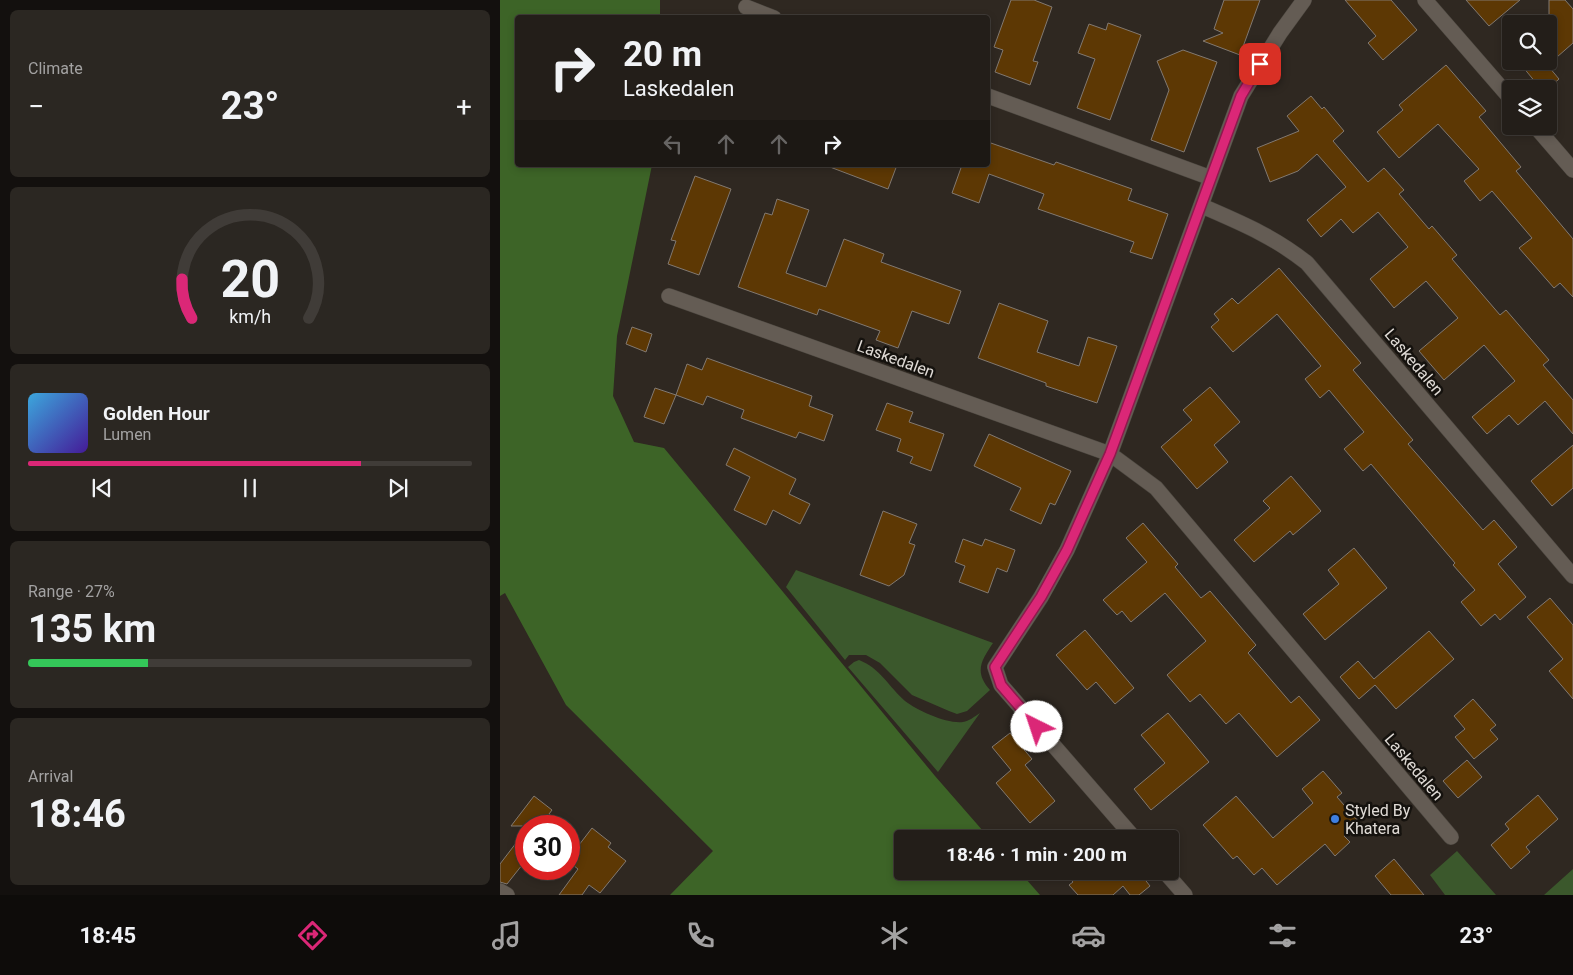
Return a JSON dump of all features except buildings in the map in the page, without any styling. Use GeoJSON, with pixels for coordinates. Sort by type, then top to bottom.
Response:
{"type":"FeatureCollection","features":[{"type":"Feature","properties":{"kind":"street"},"geometry":{"type":"LineString","coordinates":[[1127,830],[1001,685],[995,667],[1041,597],[1067,550],[1110,454],[1241,96],[1280,33],[1304,0]]}},
{"type":"Feature","properties":{"kind":"street"},"geometry":{"type":"LineString","coordinates":[[1425,0],[1502,89]]}},
{"type":"Feature","properties":{"kind":"street"},"geometry":{"type":"LineString","coordinates":[[746,7],[766,15]]}},
{"type":"Feature","properties":{"kind":"street"},"geometry":{"type":"LineString","coordinates":[[990,97],[1211,178]]}},
{"type":"Feature","properties":{"kind":"street"},"geometry":{"type":"LineString","coordinates":[[1543,135],[1573,170]]}},
{"type":"Feature","properties":{"kind":"street","name":"Laskedalen"},"geometry":{"type":"LineString","coordinates":[[1202,206],[1262,232],[1287,247],[1306,263],[1573,576]]}},
{"type":"Feature","properties":{"kind":"street","name":"Laskedalen"},"geometry":{"type":"LineString","coordinates":[[669,296],[1110,454],[1156,488],[1451,837]]}},
{"type":"Feature","properties":{"kind":"street"},"geometry":{"type":"LineString","coordinates":[[1172,880],[1185,895]]}},
{"type":"Feature","properties":{"kind":"street"},"geometry":{"type":"LineString","coordinates":[[500,892],[507,895]]}},
{"type":"Feature","properties":{"kind":"green space"},"geometry":{"type":"Polygon","coordinates":[[[500,0],[660,0],[660,15],[515,15],[515,167],[652,167],[617,336],[613,396],[634,442],[664,448],[935,776],[982,830],[894,830],[894,880],[1027,880],[1040,895],[670,895],[713,851],[566,705],[505,593],[500,596],[500,0]]]}},
{"type":"Feature","properties":{"kind":"green space"},"geometry":{"type":"Polygon","coordinates":[[[796,570],[993,643],[985,655],[981,666],[982,678],[990,690],[967,711],[957,714],[912,695],[880,663],[866,655],[849,655],[845,660],[786,587],[796,570]]]}},
{"type":"Feature","properties":{"kind":"green space"},"geometry":{"type":"Polygon","coordinates":[[[859,660],[879,673],[905,701],[925,713],[949,721],[963,722],[980,713],[938,772],[848,667],[859,660]]]}},
{"type":"Feature","properties":{"kind":"green space"},"geometry":{"type":"Polygon","coordinates":[[[1457,851],[1496,895],[1445,895],[1430,875],[1457,851]]]}},
{"type":"Feature","properties":{"kind":"green space"},"geometry":{"type":"Polygon","coordinates":[[[1573,869],[1573,895],[1544,895],[1573,869]]]}},
{"type":"Feature","properties":{"kind":"place","name":"Styled By Khatera"},"geometry":{"type":"Point","coordinates":[1335,819]}},
{"type":"Feature","properties":{"kind":"route"},"geometry":{"type":"LineString","coordinates":[[1037,727],[1001,685],[995,667],[1041,597],[1067,550],[1110,454],[1241,96],[1260,64]]}}]}
